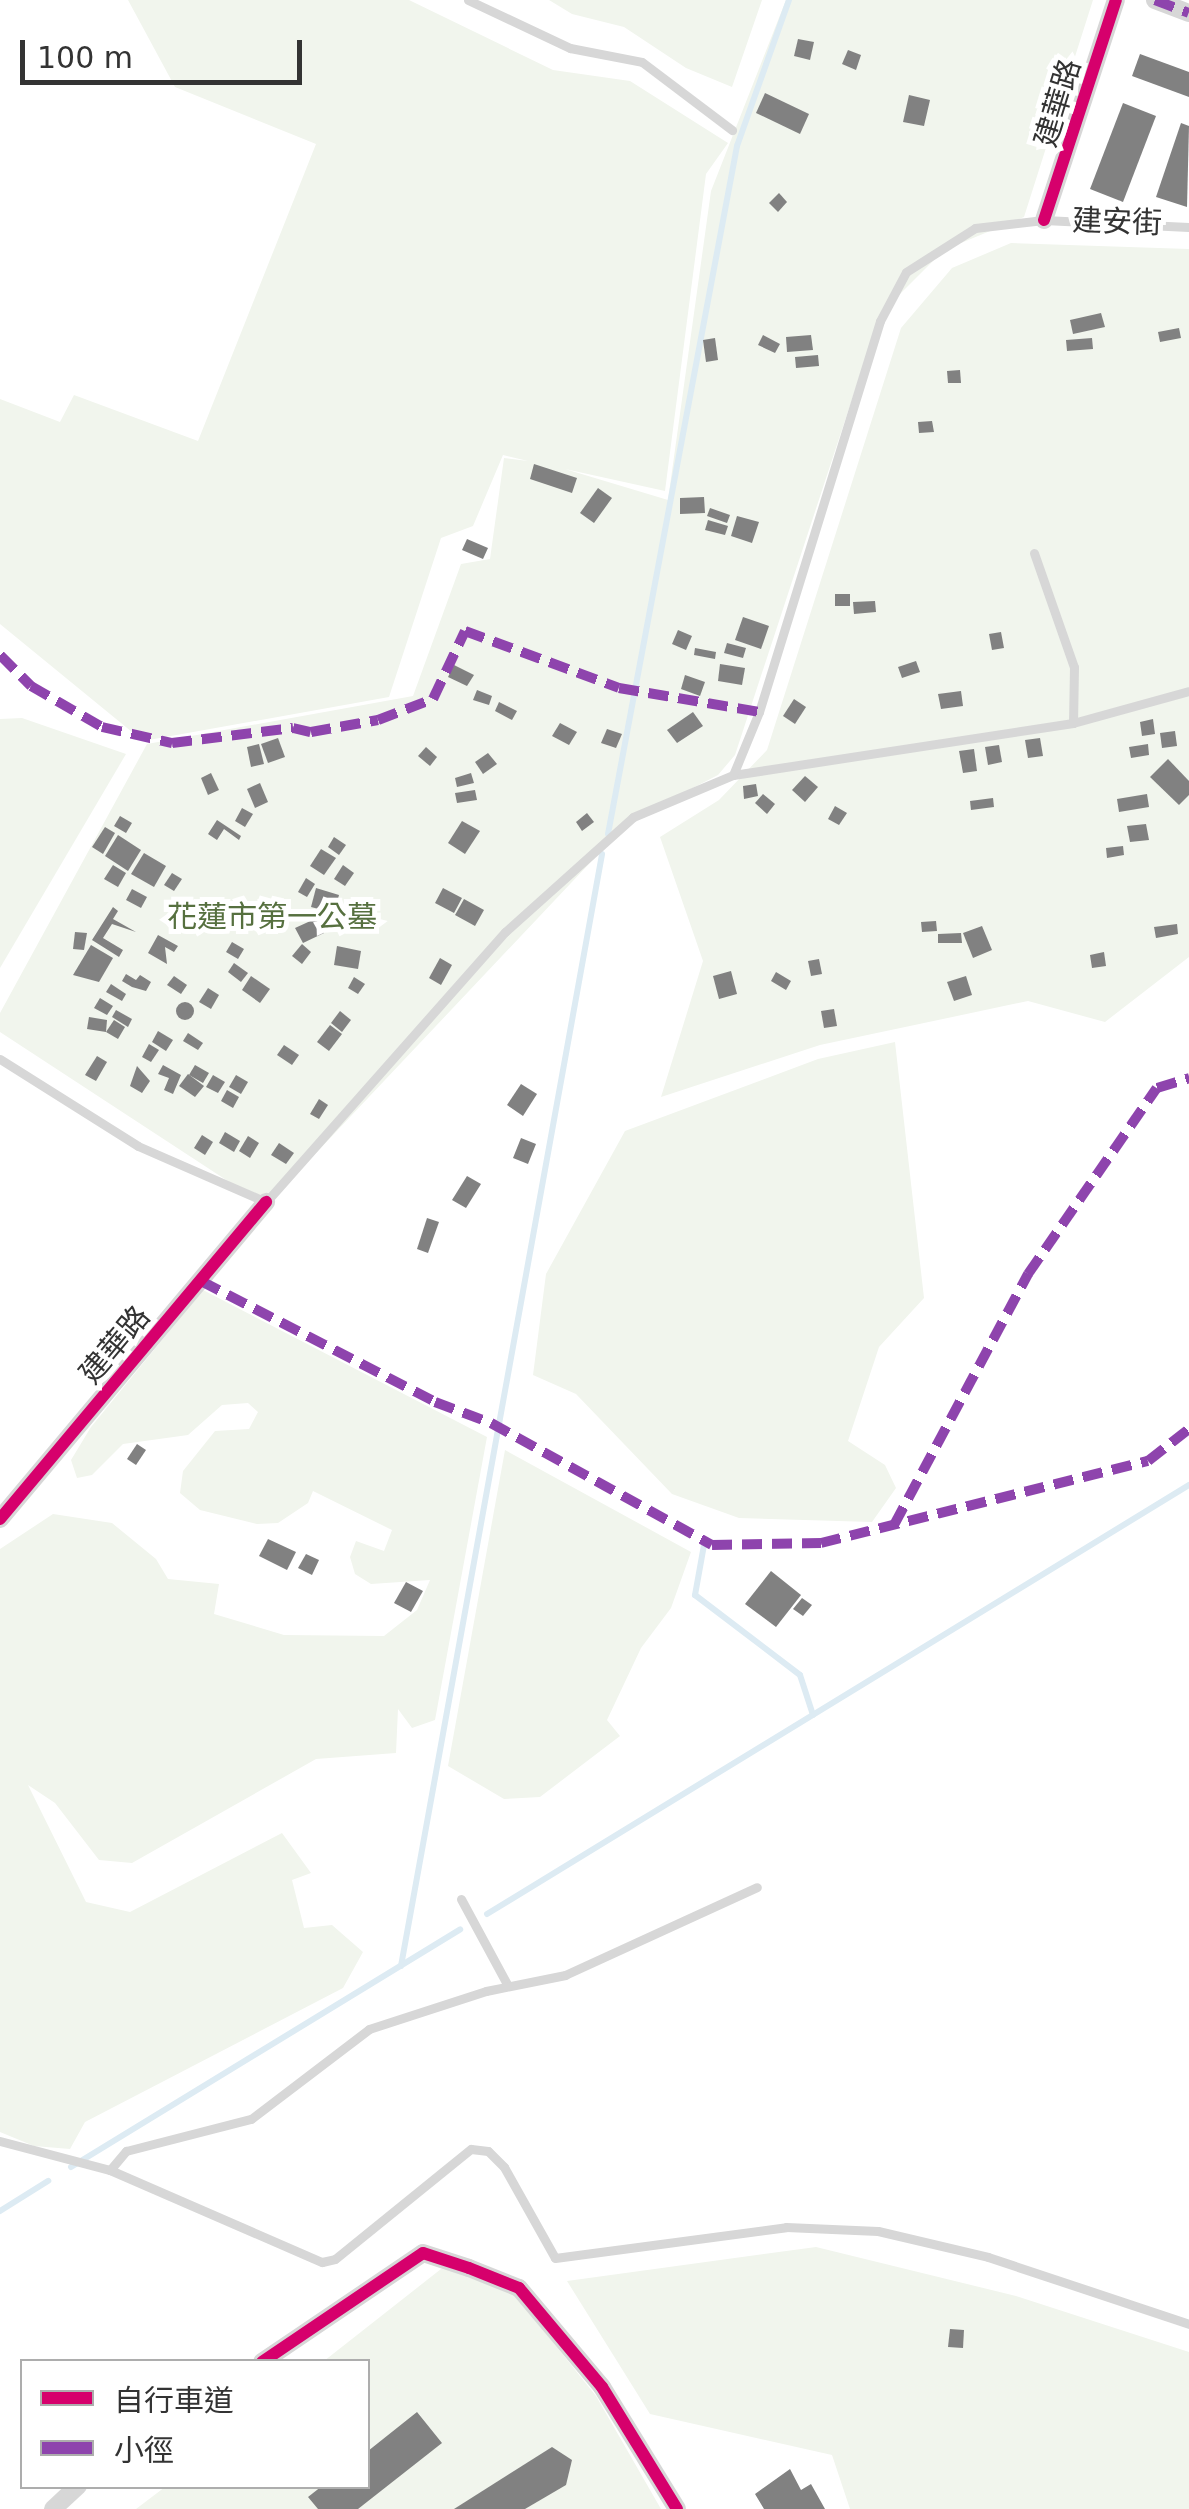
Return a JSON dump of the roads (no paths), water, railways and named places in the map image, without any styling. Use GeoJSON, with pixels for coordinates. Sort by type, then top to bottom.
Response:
{"type":"FeatureCollection","features":[{"type":"Feature","properties":{"kind":"street","name":"建華路"},"geometry":{"type":"LineString","coordinates":[[1044,220],[1116,0]]}},
{"type":"Feature","properties":{"kind":"street"},"geometry":{"type":"LineString","coordinates":[[1155,0],[1189,13]]}},
{"type":"Feature","properties":{"kind":"street","name":"建華路"},"geometry":{"type":"LineString","coordinates":[[0,1519],[266,1202]]}},
{"type":"Feature","properties":{"kind":"street"},"geometry":{"type":"LineString","coordinates":[[266,2359],[424,2253],[469,2268],[519,2288],[602,2388],[678,2509]]}},
{"type":"Feature","properties":{"kind":"street"},"geometry":{"type":"LineString","coordinates":[[53,2509],[75,2489]]}},
{"type":"Feature","properties":{"kind":"lane"},"geometry":{"type":"LineString","coordinates":[[468,0],[570,48],[642,62],[732,130]]}},
{"type":"Feature","properties":{"kind":"lane"},"geometry":{"type":"LineString","coordinates":[[733,775],[753,730],[880,321],[906,272],[975,228],[1044,220]]}},
{"type":"Feature","properties":{"kind":"lane","name":"建安街"},"geometry":{"type":"LineString","coordinates":[[1044,220],[1189,226]]}},
{"type":"Feature","properties":{"kind":"lane"},"geometry":{"type":"LineString","coordinates":[[1034,554],[1074,666],[1073,724]]}},
{"type":"Feature","properties":{"kind":"lane","name":"建華路"},"geometry":{"type":"LineString","coordinates":[[266,1202],[506,932],[633,817],[733,775],[1073,724],[1189,691]]}},
{"type":"Feature","properties":{"kind":"lane"},"geometry":{"type":"LineString","coordinates":[[0,1059],[138,1146],[266,1202]]}},
{"type":"Feature","properties":{"kind":"lane"},"geometry":{"type":"LineString","coordinates":[[110,2170],[126,2151],[251,2119],[369,2029],[508,1986],[564,1975],[757,1887]]}},
{"type":"Feature","properties":{"kind":"lane"},"geometry":{"type":"LineString","coordinates":[[462,1899],[508,1986]]}},
{"type":"Feature","properties":{"kind":"lane"},"geometry":{"type":"LineString","coordinates":[[0,2141],[110,2170],[322,2262],[347,2250],[449,2162],[472,2149],[488,2151],[555,2258],[786,2227],[878,2231],[988,2257],[1189,2324]]}},
{"type":"Feature","properties":{"kind":"waterway"},"geometry":{"type":"LineString","coordinates":[[608,834],[737,146],[789,0]]}},
{"type":"Feature","properties":{"kind":"waterway"},"geometry":{"type":"LineString","coordinates":[[401,1966],[602,854]]}},
{"type":"Feature","properties":{"kind":"waterway"},"geometry":{"type":"LineString","coordinates":[[487,1914],[1189,1485]]}},
{"type":"Feature","properties":{"kind":"waterway"},"geometry":{"type":"LineString","coordinates":[[704,1545],[695,1595],[800,1675],[813,1715]]}},
{"type":"Feature","properties":{"kind":"waterway"},"geometry":{"type":"LineString","coordinates":[[71,2167],[460,1930]]}},
{"type":"Feature","properties":{"kind":"waterway"},"geometry":{"type":"LineString","coordinates":[[0,2211],[48,2181]]}},
{"type":"Feature","properties":{"kind":"park label","name":"花蓮市第一公墓"},"geometry":{"type":"Point","coordinates":[272,917]}}]}
